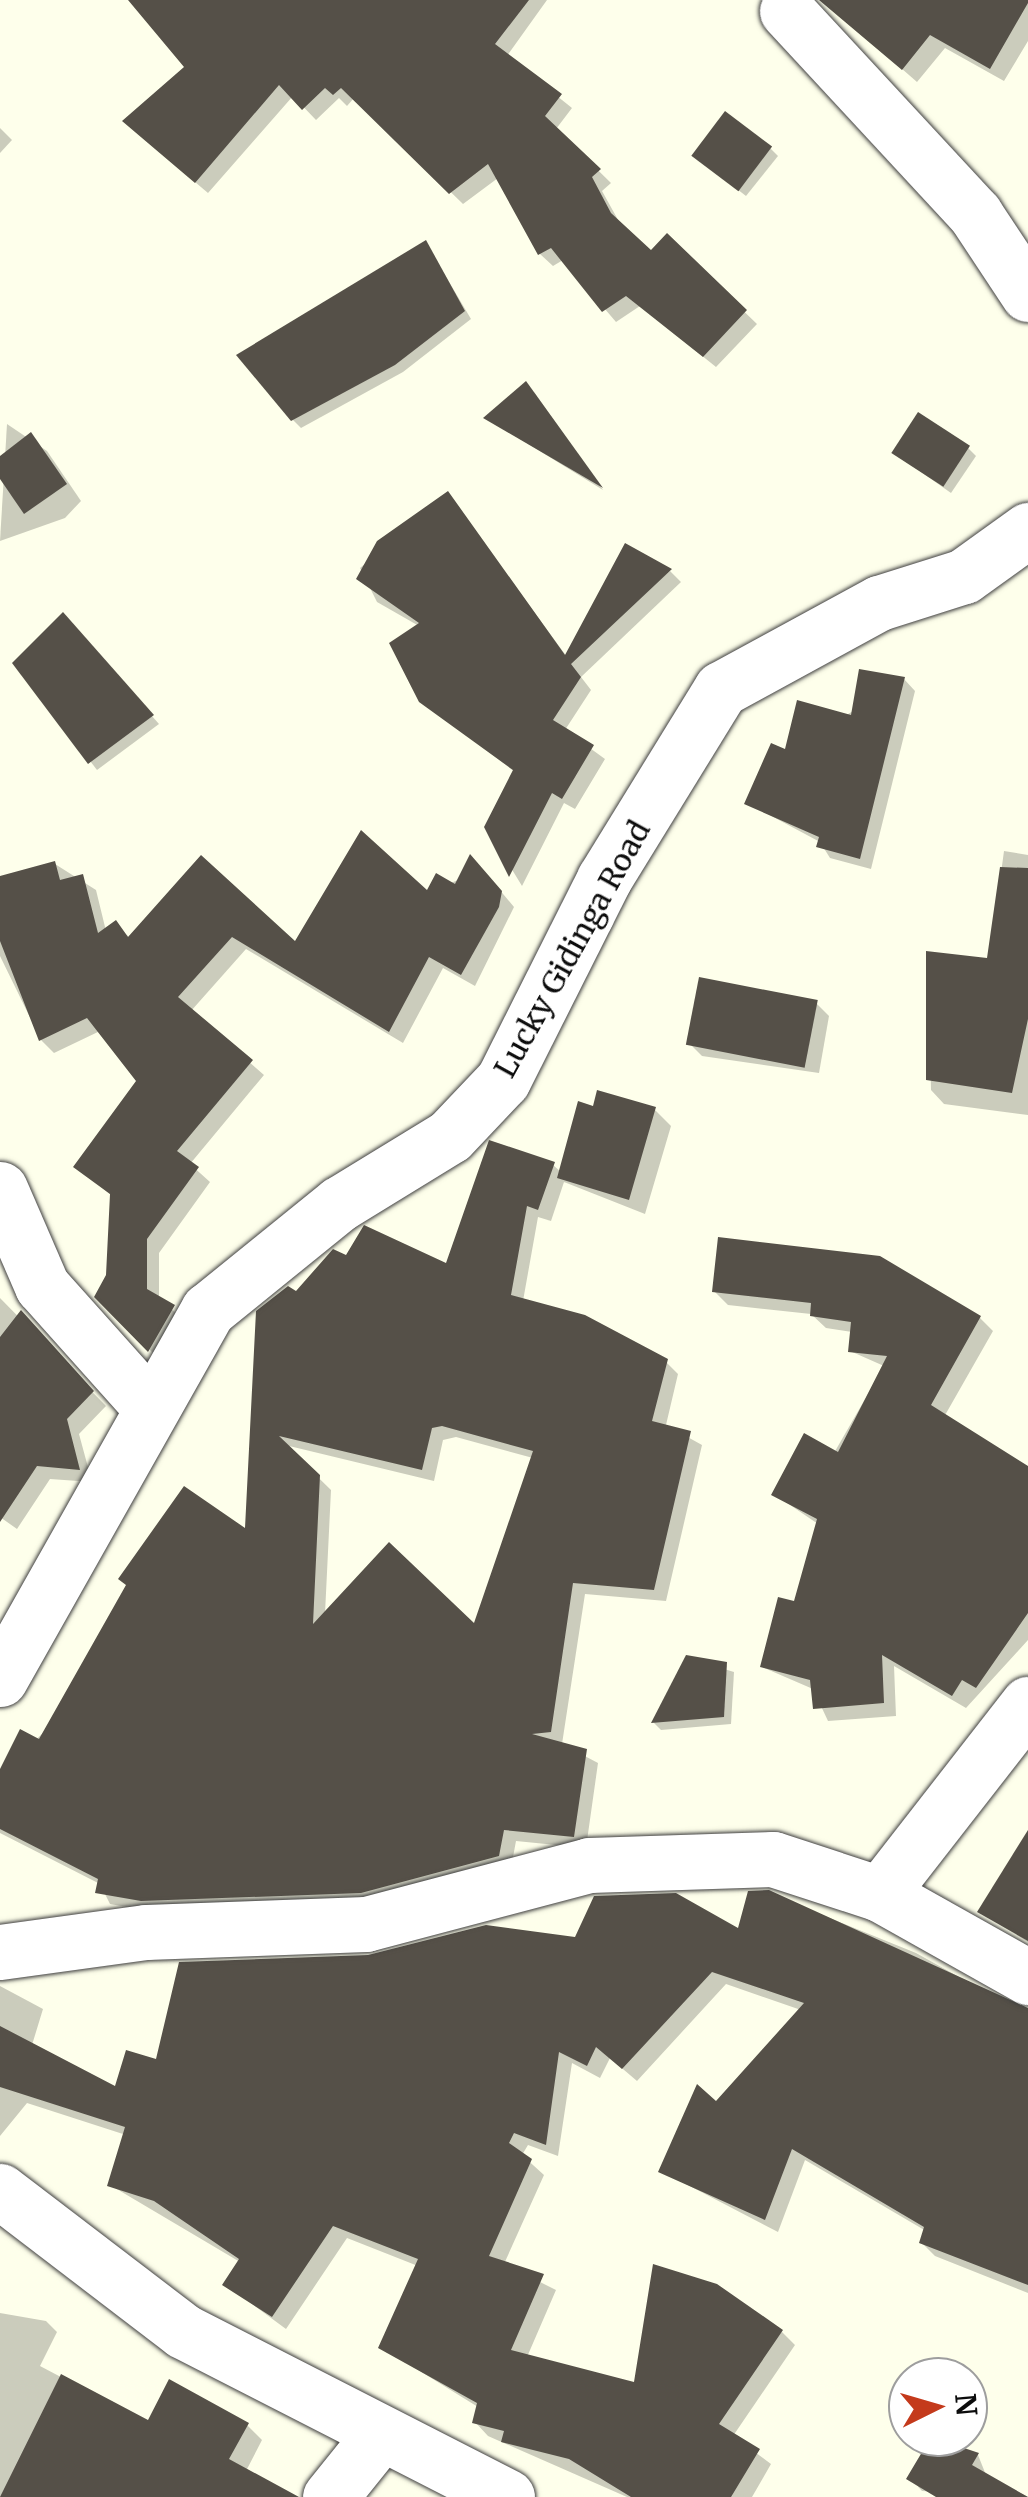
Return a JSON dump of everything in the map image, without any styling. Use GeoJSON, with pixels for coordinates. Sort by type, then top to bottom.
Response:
{"type":"FeatureCollection","features":[{"type":"Feature","properties":{"kind":"street"},"geometry":{"type":"LineString","coordinates":[[787,11],[975,214],[1028,294]]}},
{"type":"Feature","properties":{"kind":"street","name":"Lucky Gidinga Road"},"geometry":{"type":"LineString","coordinates":[[0,1679],[208,1310],[339,1204],[450,1136],[503,1080],[604,879],[720,689],[879,603],[964,576],[1028,530]]}},
{"type":"Feature","properties":{"kind":"street"},"geometry":{"type":"LineString","coordinates":[[0,1189],[42,1286],[151,1408]]}},
{"type":"Feature","properties":{"kind":"street"},"geometry":{"type":"LineString","coordinates":[[880,1894],[1028,1704]]}},
{"type":"Feature","properties":{"kind":"street"},"geometry":{"type":"LineString","coordinates":[[0,1952],[146,1932],[366,1924],[589,1866],[664,1859],[772,1858],[880,1894],[1028,1977]]}},
{"type":"Feature","properties":{"kind":"street"},"geometry":{"type":"LineString","coordinates":[[0,2191],[183,2331],[379,2436],[506,2497]]}},
{"type":"Feature","properties":{"kind":"street"},"geometry":{"type":"LineString","coordinates":[[330,2497],[379,2436]]}},
{"type":"Feature","properties":{"kind":"building"},"geometry":{"type":"Polygon","coordinates":[[[128,0],[529,0],[495,44],[562,94],[545,116],[601,169],[592,177],[611,213],[651,250],[667,233],[747,310],[703,357],[626,296],[602,312],[551,248],[538,255],[488,164],[449,194],[341,88],[333,95],[325,88],[302,110],[279,85],[195,183],[122,121],[184,67],[128,0]]]}},
{"type":"Feature","properties":{"kind":"building"},"geometry":{"type":"Polygon","coordinates":[[[819,0],[1028,3],[990,69],[930,35],[902,70],[819,0]]]}},
{"type":"Feature","properties":{"kind":"building"},"geometry":{"type":"Polygon","coordinates":[[[725,111],[772,147],[738,191],[691,156],[725,111]]]}},
{"type":"Feature","properties":{"kind":"building"},"geometry":{"type":"Polygon","coordinates":[[[426,240],[465,311],[395,365],[291,421],[236,355],[426,240]]]}},
{"type":"Feature","properties":{"kind":"building"},"geometry":{"type":"Polygon","coordinates":[[[526,381],[603,488],[483,418],[526,381]]]}},
{"type":"Feature","properties":{"kind":"building"},"geometry":{"type":"Polygon","coordinates":[[[918,412],[970,446],[943,487],[891,453],[918,412]]]}},
{"type":"Feature","properties":{"kind":"building"},"geometry":{"type":"Polygon","coordinates":[[[31,432],[67,484],[24,514],[0,479],[0,456],[31,432]]]}},
{"type":"Feature","properties":{"kind":"building"},"geometry":{"type":"Polygon","coordinates":[[[448,491],[565,655],[625,543],[672,569],[571,664],[581,677],[553,720],[594,745],[562,799],[552,793],[509,877],[484,827],[513,770],[419,702],[389,643],[419,623],[356,579],[377,541],[448,491]]]}},
{"type":"Feature","properties":{"kind":"building"},"geometry":{"type":"Polygon","coordinates":[[[63,612],[154,715],[88,764],[12,663],[63,612]]]}},
{"type":"Feature","properties":{"kind":"building"},"geometry":{"type":"Polygon","coordinates":[[[859,669],[905,677],[860,859],[816,847],[819,837],[744,804],[771,743],[785,749],[797,700],[851,715],[859,669]]]}},
{"type":"Feature","properties":{"kind":"building"},"geometry":{"type":"Polygon","coordinates":[[[361,830],[427,890],[436,873],[455,884],[470,854],[502,891],[499,907],[461,975],[429,957],[389,1032],[232,937],[178,997],[253,1060],[177,1151],[199,1167],[147,1239],[147,1289],[175,1305],[148,1352],[94,1297],[106,1275],[110,1194],[73,1167],[136,1081],[87,1018],[39,1041],[0,941],[0,876],[55,861],[60,880],[83,874],[98,933],[116,920],[128,937],[201,855],[295,941],[361,830]]]}},
{"type":"Feature","properties":{"kind":"building"},"geometry":{"type":"Polygon","coordinates":[[[1000,867],[1028,868],[1028,1019],[1012,1093],[926,1080],[926,951],[987,958],[1000,867]]]}},
{"type":"Feature","properties":{"kind":"building"},"geometry":{"type":"Polygon","coordinates":[[[699,977],[818,1000],[805,1068],[686,1045],[699,977]]]}},
{"type":"Feature","properties":{"kind":"building"},"geometry":{"type":"Polygon","coordinates":[[[597,1090],[656,1107],[629,1200],[557,1178],[578,1101],[593,1106],[597,1090]]]}},
{"type":"Feature","properties":{"kind":"building"},"geometry":{"type":"Polygon","coordinates":[[[489,1140],[555,1162],[538,1210],[527,1206],[511,1295],[585,1315],[668,1359],[652,1421],[691,1431],[654,1590],[573,1583],[551,1732],[532,1734],[587,1749],[574,1837],[504,1830],[499,1856],[361,1893],[141,1901],[95,1893],[98,1879],[0,1829],[0,1769],[20,1729],[39,1739],[126,1585],[118,1579],[184,1486],[245,1528],[256,1311],[288,1286],[296,1291],[333,1249],[346,1255],[364,1225],[446,1263],[489,1140]],[[442,1426],[432,1428],[422,1470],[279,1436],[320,1475],[313,1624],[389,1542],[474,1623],[533,1451],[442,1426]]]}},
{"type":"Feature","properties":{"kind":"building"},"geometry":{"type":"Polygon","coordinates":[[[718,1237],[880,1256],[981,1316],[931,1405],[1028,1466],[1028,1613],[976,1688],[962,1680],[952,1696],[882,1655],[884,1703],[813,1709],[810,1680],[760,1667],[778,1597],[794,1601],[817,1519],[771,1495],[804,1433],[838,1452],[887,1356],[848,1352],[851,1322],[810,1316],[811,1303],[712,1292],[718,1237]]]}},
{"type":"Feature","properties":{"kind":"building"},"geometry":{"type":"Polygon","coordinates":[[[21,1310],[94,1391],[67,1419],[80,1470],[37,1466],[0,1522],[0,1337],[21,1310]]]}},
{"type":"Feature","properties":{"kind":"building"},"geometry":{"type":"Polygon","coordinates":[[[686,1655],[727,1662],[724,1717],[651,1723],[686,1655]]]}},
{"type":"Feature","properties":{"kind":"building"},"geometry":{"type":"Polygon","coordinates":[[[1028,1830],[1028,1941],[977,1912],[1028,1830]]]}},
{"type":"Feature","properties":{"kind":"building"},"geometry":{"type":"Polygon","coordinates":[[[769,1890],[1028,2008],[1028,2285],[919,2243],[924,2227],[792,2149],[765,2220],[658,2172],[697,2084],[716,2101],[804,2003],[712,1972],[622,2069],[596,2047],[587,2066],[559,2052],[546,2145],[514,2133],[509,2143],[532,2159],[489,2256],[544,2274],[511,2350],[634,2382],[653,2264],[717,2284],[783,2330],[719,2424],[760,2449],[731,2497],[631,2497],[569,2459],[501,2442],[504,2431],[472,2423],[477,2403],[378,2348],[418,2259],[333,2226],[272,2317],[222,2285],[239,2259],[154,2201],[107,2186],[125,2127],[0,2087],[0,2026],[115,2086],[126,2050],[156,2059],[179,1962],[368,1955],[486,1925],[575,1937],[594,1896],[676,1893],[738,1928],[748,1891],[769,1890]]]}},
{"type":"Feature","properties":{"kind":"building"},"geometry":{"type":"Polygon","coordinates":[[[61,2374],[148,2420],[169,2379],[249,2423],[229,2459],[299,2497],[0,2497],[61,2374]]]}},
{"type":"Feature","properties":{"kind":"building"},"geometry":{"type":"Polygon","coordinates":[[[919,2457],[977,2457],[972,2465],[1028,2497],[936,2497],[906,2479],[919,2457]]]}}]}
